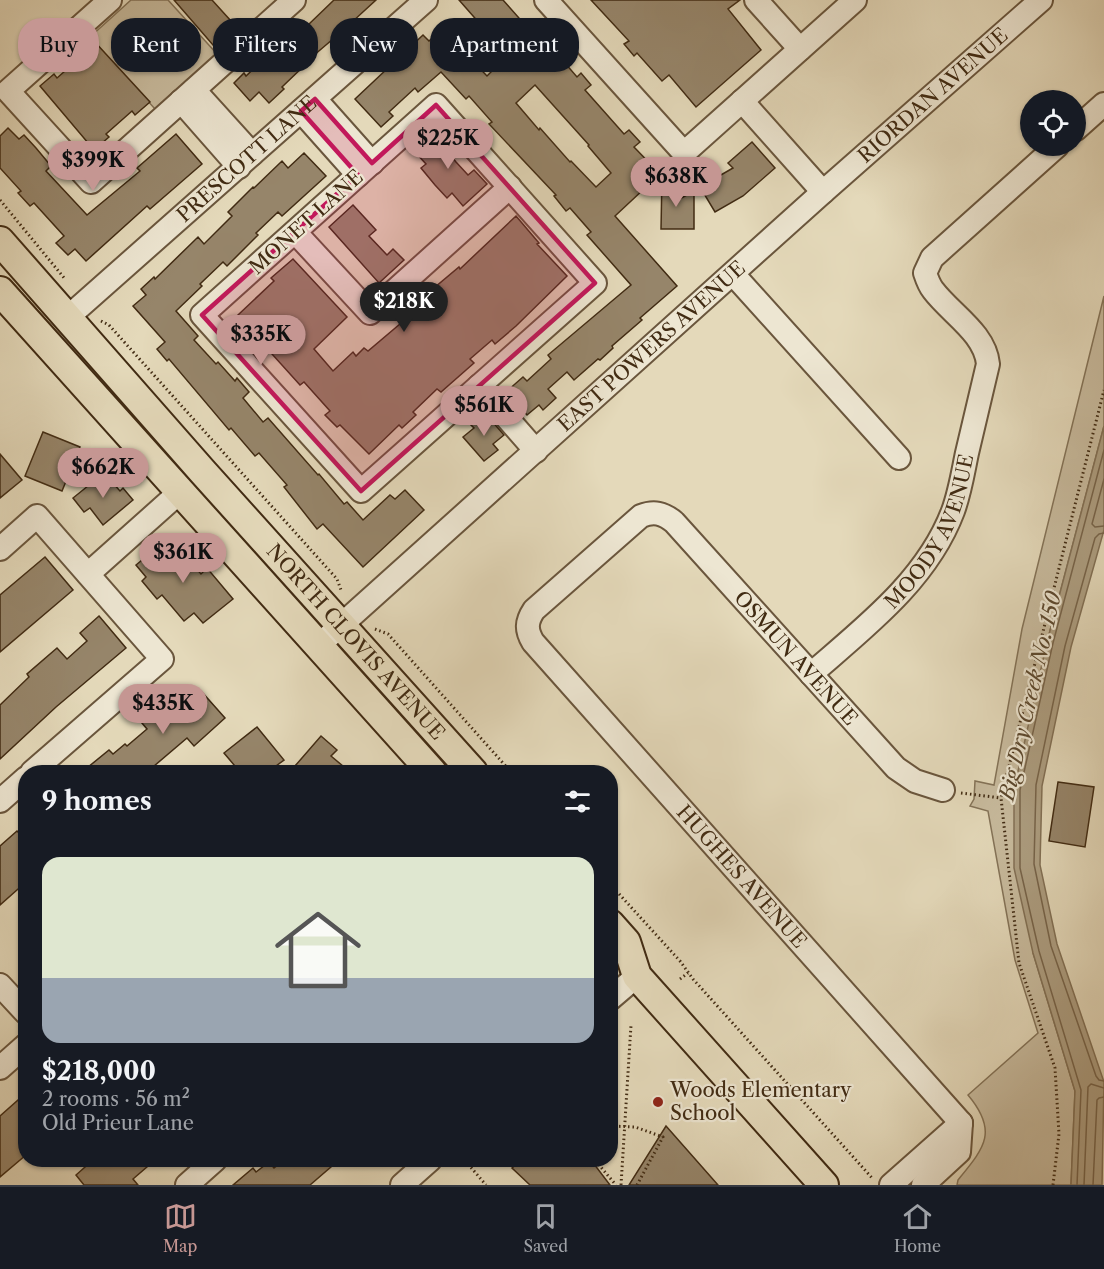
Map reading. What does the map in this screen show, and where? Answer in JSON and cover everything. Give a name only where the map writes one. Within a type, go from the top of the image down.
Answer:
[{"type":"main road","name":"NORTH CLOVIS AVENUE","points":[[0,241],[467,765]]},
{"type":"main road","points":[[0,265],[47,316],[67,318]]},
{"type":"main road","name":"NORTH CLOVIS AVENUE","points":[[0,291],[426,765]]},
{"type":"main road","points":[[618,933],[626,942],[637,976],[824,1185]]},
{"type":"main road","points":[[618,968],[637,976]]},
{"type":"street","points":[[110,0],[8,91],[91,182],[294,0]]},
{"type":"street","name":"PRESCOTT LANE","points":[[67,318],[426,0]]},
{"type":"street","points":[[546,0],[684,153],[855,0]]},
{"type":"street","points":[[756,0],[800,49]]},
{"type":"street","name":"RIORDAN AVENUE","points":[[823,192],[1041,0]]},
{"type":"street","points":[[187,95],[245,160]]},
{"type":"street","points":[[742,101],[823,192]]},
{"type":"street","points":[[1086,120],[1104,104]]},
{"type":"street","points":[[308,105],[365,169]]},
{"type":"street","name":"MONET LANE","points":[[479,386],[361,491],[202,315],[436,105],[510,187]]},
{"type":"street","name":"MOODY AVENUE","points":[[811,674],[891,603],[927,560],[953,511],[988,364],[986,351],[980,340],[932,289],[925,273],[932,258],[1047,156]]},
{"type":"street","points":[[295,232],[370,313],[510,187],[595,283],[479,386],[536,451]]},
{"type":"street","name":"EAST POWERS AVENUE","points":[[319,645],[823,192]]},
{"type":"street","points":[[733,274],[899,458]]},
{"type":"street","points":[[88,574],[181,491]]},
{"type":"street","name":"OSMUN AVENUE","points":[[527,627],[534,610],[641,516],[658,513],[674,522],[896,768],[915,781],[943,790]]},
{"type":"street","points":[[0,549],[37,516],[162,659],[40,765]]},
{"type":"street","name":"HUGHES AVENUE","points":[[527,627],[533,642],[962,1123]]},
{"type":"street","points":[[0,801],[18,785]]},
{"type":"street","points":[[618,992],[637,976]]},
{"type":"street","points":[[0,985],[18,1004]]},
{"type":"street","points":[[0,1068],[18,1052]]},
{"type":"street","points":[[891,1185],[962,1123]]},
{"type":"street","points":[[923,1185],[959,1152],[962,1123]]},
{"type":"street","points":[[187,1185],[207,1167]]},
{"type":"street","points":[[402,1185],[422,1167]]},
{"type":"path","points":[[0,200],[66,280]]},
{"type":"path","points":[[99,320],[109,326],[337,579],[342,593]]},
{"type":"path","points":[[1053,1185],[1059,1134],[1055,1068],[1019,963],[1001,798],[1104,390]]},
{"type":"path","points":[[375,629],[388,634],[505,765]]},
{"type":"path","points":[[943,790],[1001,798]]},
{"type":"path","points":[[618,893],[879,1185]]},
{"type":"path","points":[[680,979],[688,973]]},
{"type":"path","points":[[621,1185],[631,1025]]},
{"type":"path","points":[[618,1126],[646,1130],[663,1137],[638,1185]]},
{"type":"path","points":[[471,1167],[486,1185]]},
{"type":"path","points":[[601,1167],[616,1185]]},
{"type":"highlighted area","points":[[315,99],[372,163],[436,105],[595,283],[361,491],[202,315],[358,175],[301,111]]},
{"type":"shaded area","points":[[131,0],[168,0],[184,18],[111,18]]},
{"type":"shaded area","points":[[111,18],[111,60],[99,47],[99,29]]},
{"type":"shaded area","points":[[201,36],[213,50],[213,58],[201,68]]},
{"type":"shaded area","points":[[122,72],[197,72],[155,109]]},
{"type":"shaded area","points":[[1104,296],[1104,426],[1047,642],[1033,953],[1075,1091],[1071,1185],[957,1185],[958,1180],[981,1149],[984,1139],[983,1119],[968,1095],[1038,1033],[1015,960],[988,811],[970,806],[974,799],[975,781],[994,785],[1022,629]]},
{"type":"water","points":[[1104,426],[1104,530],[1071,647],[1042,786],[1040,865],[1057,944],[1104,1082],[1102,1185],[1071,1185],[1075,1091],[1033,953],[1014,868],[1014,789],[1047,642]]},
{"type":"building","points":[[174,0],[212,0],[228,18],[213,18],[213,45],[201,31],[201,18],[190,18]]},
{"type":"building","points":[[334,0],[376,0],[356,18],[330,18],[330,42],[318,52],[318,18],[315,18]]},
{"type":"building","points":[[459,0],[503,0],[519,18],[475,18]]},
{"type":"building","points":[[591,0],[740,0],[728,9],[761,50],[696,107],[669,75],[662,81],[637,53],[634,56],[624,44],[629,41]]},
{"type":"building","points":[[423,35],[429,41],[430,72],[441,72],[418,92],[415,88],[389,112],[393,116],[381,127],[355,99],[384,72],[418,72],[418,40]]},
{"type":"building","points":[[99,47],[111,60],[111,72],[122,72],[150,102],[135,115],[132,111],[106,134],[109,137],[94,150],[40,86],[54,74],[57,78],[64,72],[99,72]]},
{"type":"building","points":[[250,72],[298,72],[269,103],[259,92],[250,101],[234,83],[244,73],[246,76]]},
{"type":"building","points":[[441,72],[483,72],[487,76],[491,72],[573,72],[577,77],[581,73],[591,85],[585,90],[624,134],[629,130],[640,142],[634,147],[660,174],[615,216],[677,286],[640,318],[642,320],[612,346],[613,348],[600,360],[598,359],[574,380],[567,372],[548,389],[556,398],[543,410],[539,405],[527,415],[507,391],[523,377],[527,381],[551,359],[548,355],[631,285],[587,235],[591,232],[570,208],[566,211],[554,196],[556,195],[489,124],[492,122],[469,96],[466,99]],"holes":[[[535,85],[611,173],[596,187],[540,128],[539,130],[516,103]]]},
{"type":"building","points":[[8,128],[19,139],[24,135],[36,148],[51,166],[46,171],[87,215],[140,171],[137,168],[176,134],[202,164],[150,209],[147,206],[86,261],[75,249],[68,255],[56,243],[64,236],[34,203],[30,206],[18,193],[21,191],[0,168],[0,136]]},
{"type":"building","points":[[440,130],[453,144],[446,150],[456,162],[468,175],[474,170],[487,184],[463,206],[452,193],[447,198],[435,185],[421,168],[426,164],[415,152]]},
{"type":"building","points":[[752,142],[775,168],[743,196],[715,212],[700,187],[733,168],[728,163]]},
{"type":"building","points":[[304,153],[326,176],[282,216],[278,212],[227,266],[223,262],[176,311],[198,336],[194,340],[216,364],[218,362],[235,381],[237,378],[249,392],[243,398],[263,422],[268,418],[344,504],[347,502],[363,520],[390,495],[395,499],[405,490],[424,510],[363,567],[323,524],[317,529],[284,487],[287,485],[259,453],[255,456],[231,428],[229,430],[169,359],[167,361],[157,349],[165,342],[133,306],[146,295],[141,289],[154,277],[155,279],[198,237],[204,244],[232,216],[228,212],[282,161],[288,168]]},
{"type":"building","points":[[662,176],[671,185],[678,185],[678,200],[694,191],[694,229],[661,229]]},
{"type":"building","points":[[353,205],[376,230],[369,236],[387,255],[393,249],[404,260],[379,283],[329,227]]},
{"type":"building","points":[[516,216],[539,243],[537,244],[567,276],[495,344],[492,340],[470,359],[474,363],[441,392],[437,389],[413,412],[416,415],[402,428],[399,425],[369,454],[340,425],[337,427],[325,415],[330,411],[304,382],[300,385],[238,315],[274,281],[271,278],[293,259],[347,317],[314,349],[333,371],[353,352],[356,356],[364,348],[368,351],[407,318],[403,314],[459,267],[460,269]]},
{"type":"building","points":[[484,412],[504,435],[493,444],[498,450],[484,461],[463,437],[474,428],[470,424]]},
{"type":"building","points":[[43,432],[80,447],[62,491],[25,476]]},
{"type":"building","points":[[0,454],[22,480],[0,498]]},
{"type":"building","points":[[104,473],[120,491],[123,488],[133,500],[103,525],[90,508],[84,512],[73,498]]},
{"type":"building","points":[[165,541],[183,563],[188,559],[201,574],[207,568],[233,599],[203,623],[194,613],[184,621],[162,595],[157,599],[142,581],[146,577],[136,565]]},
{"type":"building","points":[[45,557],[73,590],[0,652],[0,595]]},
{"type":"building","points":[[99,616],[126,648],[56,707],[0,759],[0,705],[29,677],[27,674],[57,648],[67,659],[87,641],[80,633]]},
{"type":"building","points":[[201,691],[225,718],[194,746],[187,738],[155,765],[91,765],[109,750],[113,754],[125,744],[127,746],[147,729],[142,723],[179,692],[188,702]]},
{"type":"building","points":[[257,727],[284,760],[277,765],[234,765],[224,753]]},
{"type":"building","points":[[321,736],[337,750],[331,756],[342,765],[296,765]]},
{"type":"building","points":[[1058,782],[1094,787],[1085,847],[1049,841]]},
{"type":"building","points":[[17,831],[18,889],[0,905],[0,846]]},
{"type":"building","points":[[18,1100],[18,1162],[0,1177],[0,1116]]},
{"type":"building","points":[[666,1126],[718,1185],[629,1185]]},
{"type":"building","points":[[85,1167],[147,1167],[133,1179],[138,1185],[84,1185],[76,1175]]},
{"type":"building","points":[[262,1167],[331,1167],[310,1185],[233,1185],[253,1168],[256,1172]]},
{"type":"building","points":[[596,1167],[610,1185],[530,1185],[512,1168]]},
{"type":"place","name":"Woods Elementary School","points":[[658,1102]]},
{"type":"water label","name":"Big Dry Creek No. 150","points":[[1030,696]]}]
